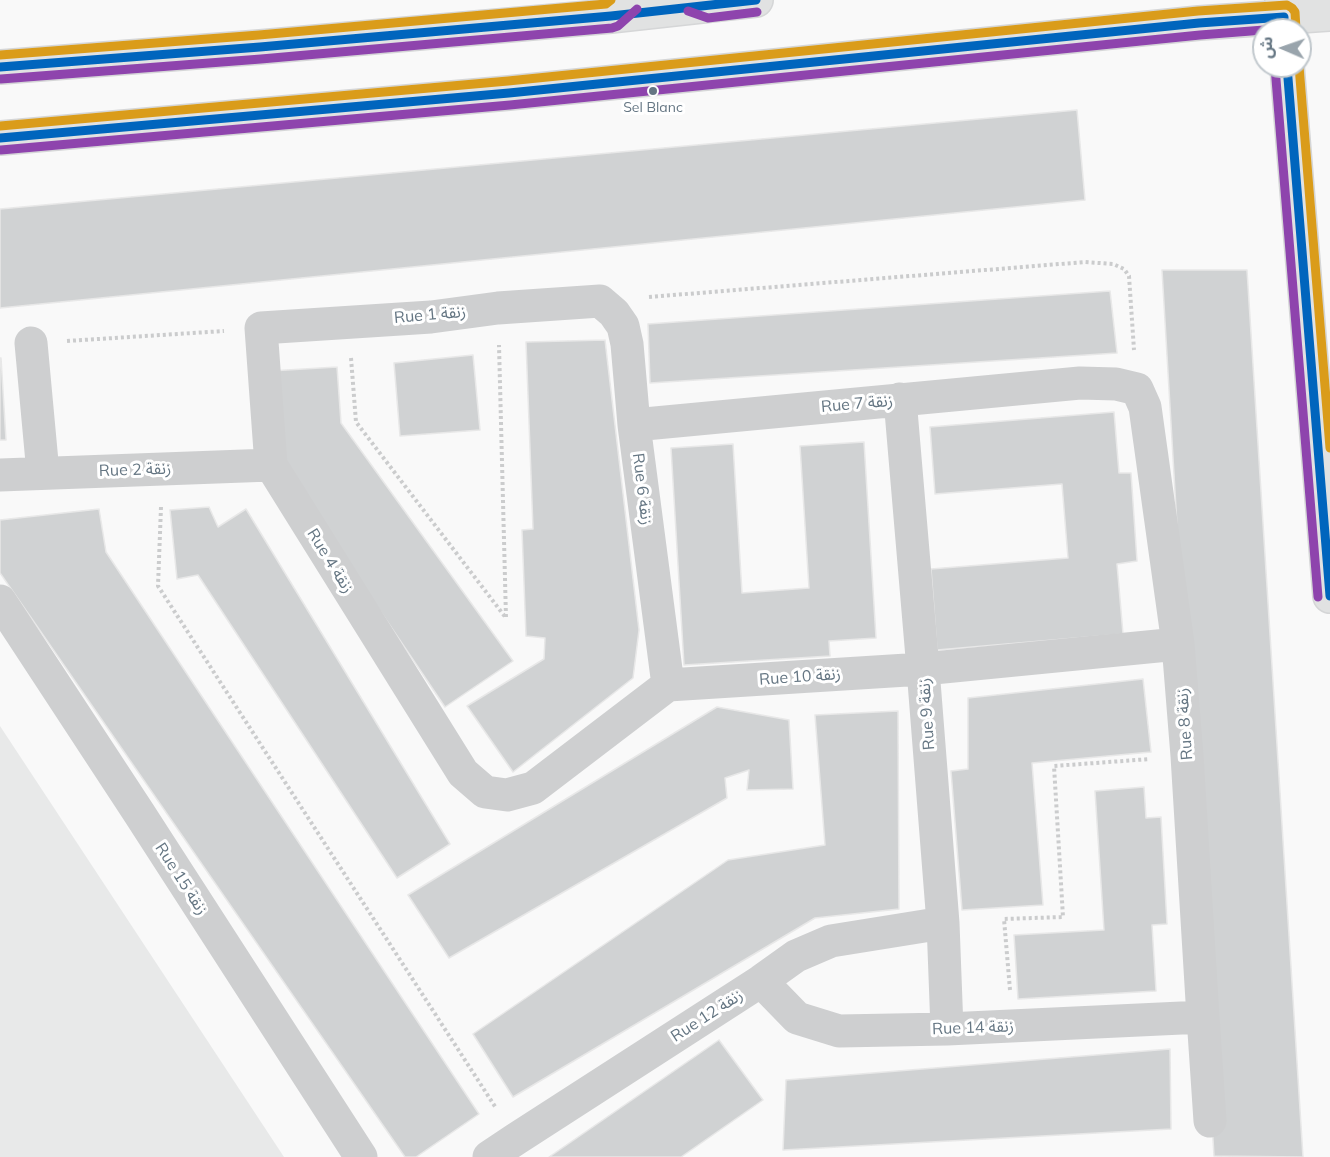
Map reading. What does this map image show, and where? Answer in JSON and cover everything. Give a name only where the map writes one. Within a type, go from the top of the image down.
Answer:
[{"type":"main road","points":[[0,67],[272,46],[583,9],[756,0]]},
{"type":"main road","points":[[0,138],[509,93],[1199,23],[1330,14]]},
{"type":"main road","points":[[1288,78],[1330,596]]},
{"type":"street","name":"Rue 1 زنقة","points":[[261,328],[431,317],[498,308],[600,302]]},
{"type":"street","name":"Rue 6 زنقة","points":[[600,302],[614,313],[623,326],[627,344],[634,425],[668,686]]},
{"type":"street","name":"Rue 4 زنقة","points":[[261,328],[271,465],[463,773],[485,792],[507,795],[533,788],[668,686]]},
{"type":"street","points":[[31,344],[42,472]]},
{"type":"street","name":"Rue 7 زنقة","points":[[634,425],[1080,383],[1116,384],[1137,389]]},
{"type":"street","name":"Rue 8 زنقة","points":[[1137,389],[1145,407],[1178,644],[1210,1120]]},
{"type":"street","name":"Rue 9 زنقة","points":[[900,399],[943,923],[947,1029]]},
{"type":"street","name":"Rue 2 زنقة","points":[[0,475],[271,465]]},
{"type":"street","name":"Rue 15 زنقة","points":[[0,601],[361,1157]]},
{"type":"street","name":"Rue 10 زنقة","points":[[668,686],[923,669],[1178,644]]},
{"type":"street","name":"Rue 12 زنقة","points":[[489,1157],[796,956],[831,941],[943,923]]},
{"type":"street","name":"Rue 14 زنقة","points":[[761,981],[797,1018],[839,1031],[1013,1027],[1203,1017]]},
{"type":"path","points":[[600,302],[1085,262],[1113,264],[1124,269],[1129,276],[1137,389]]},
{"type":"path","points":[[347,322],[356,422],[506,618],[498,308]]},
{"type":"path","points":[[31,344],[261,328]]},
{"type":"path","points":[[162,469],[158,586],[516,1139]]},
{"type":"path","points":[[1013,1027],[1004,920],[1063,916],[1054,766],[1187,756]]},
{"type":"shaded area","points":[[0,726],[284,1157],[0,1157]]},
{"type":"building","points":[[1077,110],[1085,200],[0,308],[0,209]]},
{"type":"building","points":[[1162,270],[1247,270],[1303,1157],[1214,1156]]},
{"type":"building","points":[[1110,291],[1117,353],[650,383],[648,324]]},
{"type":"building","points":[[605,340],[639,630],[633,678],[513,772],[467,706],[544,659],[545,638],[526,636],[522,530],[533,529],[526,342]]},
{"type":"building","points":[[473,355],[480,430],[400,436],[394,363]]},
{"type":"building","points":[[1,358],[6,440],[0,440]]},
{"type":"building","points":[[337,367],[341,423],[513,661],[445,707],[278,460],[270,371]]},
{"type":"building","points":[[1114,412],[1119,473],[1131,473],[1137,561],[1117,564],[1123,634],[937,650],[931,569],[1068,558],[1062,484],[935,494],[930,427]]},
{"type":"building","points":[[864,442],[876,638],[829,641],[830,656],[684,665],[671,448],[733,444],[742,593],[809,588],[800,446]]},
{"type":"building","points":[[209,507],[218,527],[246,509],[450,844],[397,878],[198,575],[177,579],[170,510]]},
{"type":"building","points":[[99,509],[106,552],[479,1114],[416,1157],[405,1157],[0,573],[0,520]]},
{"type":"building","points":[[1143,679],[1151,752],[1032,763],[1043,905],[962,910],[951,771],[968,769],[968,698]]},
{"type":"building","points":[[717,707],[789,720],[793,789],[747,790],[749,770],[725,778],[727,798],[449,958],[408,895]]},
{"type":"building","points":[[898,711],[899,909],[815,918],[513,1097],[473,1034],[728,860],[825,845],[815,715]]},
{"type":"building","points":[[1144,787],[1146,818],[1161,817],[1167,924],[1152,925],[1156,991],[1018,999],[1014,935],[1104,930],[1095,791]]},
{"type":"building","points":[[719,1040],[763,1100],[681,1157],[549,1157]]},
{"type":"building","points":[[1170,1049],[1171,1129],[783,1150],[786,1080]]},
{"type":"transit line","points":[[0,55],[606,4],[611,0]]},
{"type":"transit line","points":[[0,67],[611,16],[756,0]]},
{"type":"transit line","points":[[0,126],[508,81],[1198,11],[1287,5],[1295,12],[1295,18]]},
{"type":"transit line","points":[[1,79],[612,28],[618,26],[637,9]]},
{"type":"transit line","points":[[688,11],[708,18],[757,12]]},
{"type":"transit line","points":[[1270,18],[1284,18]]},
{"type":"transit line","points":[[0,138],[509,93],[1252,19]]},
{"type":"transit line","points":[[1,150],[510,105],[1252,31]]},
{"type":"transit line","points":[[1276,78],[1318,597]]},
{"type":"transit line","points":[[1288,78],[1330,596]]},
{"type":"transit line","points":[[1300,78],[1330,448]]},
{"type":"place","name":"Sel Blanc","points":[[653,91]]}]
